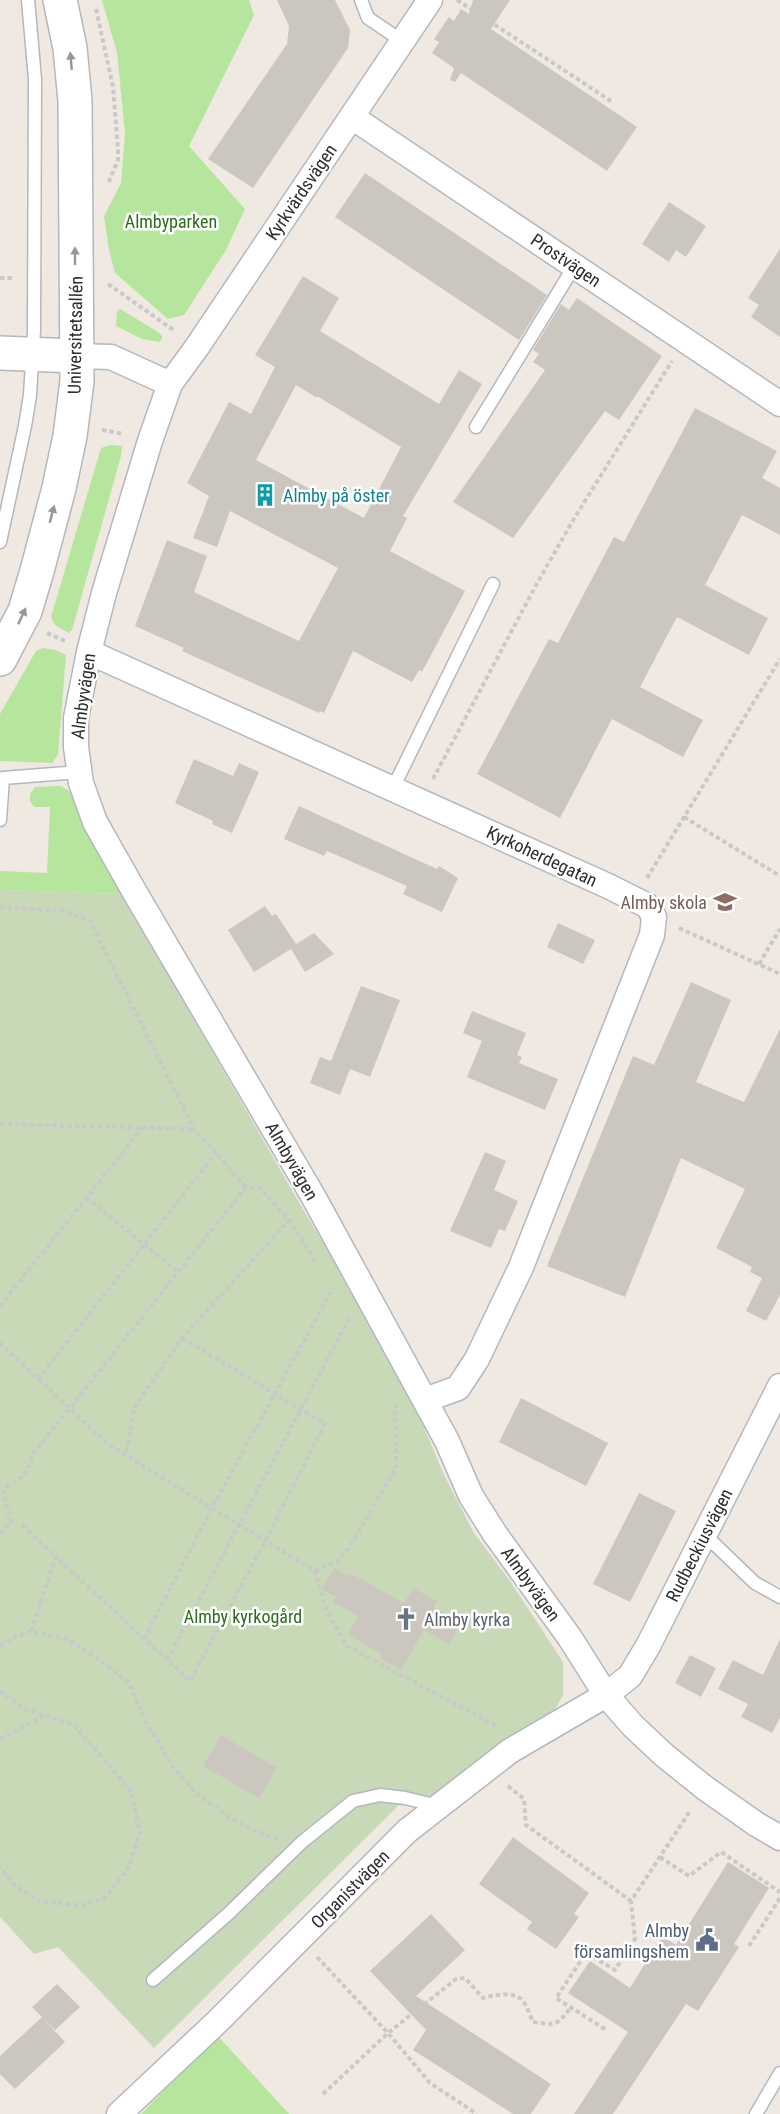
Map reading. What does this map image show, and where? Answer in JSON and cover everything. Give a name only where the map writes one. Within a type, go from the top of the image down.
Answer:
[{"type":"main road","name":"Universitetsallén","points":[[0,659],[25,611],[59,488],[76,392],[75,101],[70,48],[60,0]]},
{"type":"main road","points":[[0,353],[76,356]]},
{"type":"street","name":"Kyrkvärdsvägen","points":[[170,384],[430,0]]},
{"type":"street","name":"Prostvägen","points":[[352,117],[780,404]]},
{"type":"street","points":[[76,356],[111,357],[170,384]]},
{"type":"street","name":"Almbyvägen","points":[[170,384],[150,441],[104,593],[76,718],[76,747],[81,783],[95,822],[313,1196],[447,1441],[471,1496],[495,1534],[570,1638],[606,1695],[633,1726],[705,1788],[780,1838]]},
{"type":"street","name":"Kyrkoherdegatan","points":[[89,652],[634,899],[648,906],[654,917]]},
{"type":"street","points":[[425,1400],[458,1388],[477,1359],[502,1308],[521,1267],[613,1038],[652,935],[654,917]]},
{"type":"street","name":"Rudbeckiusvägen","points":[[606,1695],[630,1676],[648,1646],[780,1386]]},
{"type":"street","name":"Organistvägen","points":[[119,2114],[217,2022],[407,1831],[525,1742],[606,1695]]},
{"type":"lane","points":[[0,542],[30,395],[34,330],[35,80],[28,0]]},
{"type":"lane","points":[[361,0],[368,18],[402,41]]},
{"type":"lane","points":[[476,427],[575,266]]},
{"type":"lane","points":[[393,788],[493,584]]},
{"type":"lane","points":[[0,820],[3,778],[79,772]]},
{"type":"lane","points":[[704,1534],[755,1584],[780,1597]]},
{"type":"lane","points":[[153,1980],[228,1914],[302,1842],[353,1801],[380,1795],[439,1806]]},
{"type":"lane","points":[[756,2114],[780,2073]]},
{"type":"path","points":[[456,0],[611,101]]},
{"type":"path","points":[[104,281],[197,347]]},
{"type":"path","points":[[422,801],[540,578],[685,340]]},
{"type":"path","points":[[98,430],[105,429],[150,441]]},
{"type":"path","points":[[634,899],[780,659]]},
{"type":"path","points":[[684,817],[780,876]]},
{"type":"path","points":[[0,907],[65,911],[90,921],[194,1130],[246,1187],[260,1188],[289,1220],[320,1269]]},
{"type":"path","points":[[654,917],[780,974]]},
{"type":"path","points":[[759,964],[780,928]]},
{"type":"path","points":[[0,1124],[194,1130]]},
{"type":"path","points":[[0,1306],[142,1128]]},
{"type":"path","points":[[38,1379],[216,1153]]},
{"type":"path","points":[[0,1533],[10,1522],[3,1492],[7,1486],[17,1483],[30,1466],[33,1454],[246,1187]]},
{"type":"path","points":[[126,1455],[134,1408],[182,1338],[301,1206],[313,1196]]},
{"type":"path","points":[[87,1197],[178,1272]]},
{"type":"path","points":[[326,1279],[339,1298]]},
{"type":"path","points":[[144,1639],[212,1508],[333,1288]]},
{"type":"path","points":[[345,1307],[357,1326]]},
{"type":"path","points":[[167,1660],[351,1317]]},
{"type":"path","points":[[22,1525],[190,1681],[326,1424],[182,1338]]},
{"type":"path","points":[[0,1343],[109,1445],[315,1571],[327,1612],[347,1646],[525,1742]]},
{"type":"path","points":[[315,1571],[338,1561],[350,1547],[396,1468],[395,1398]]},
{"type":"path","points":[[32,1631],[56,1557]]},
{"type":"path","points":[[0,1646],[32,1631],[69,1640],[128,1682],[145,1720],[174,1769],[199,1796],[239,1823],[270,1837],[302,1842]]},
{"type":"path","points":[[0,1691],[25,1709],[72,1724],[131,1791],[140,1833],[127,1871],[104,1899],[81,1905],[41,1902],[13,1884],[0,1867]]},
{"type":"path","points":[[0,1739],[45,1716]]},
{"type":"path","points":[[488,1768],[524,1799],[526,1825],[631,1901]]},
{"type":"path","points":[[604,2029],[556,1998],[586,1953],[615,1970],[635,1939],[631,1901],[705,1788]]},
{"type":"path","points":[[660,1857],[689,1876],[721,1852],[780,1892]]},
{"type":"path","points":[[749,1946],[780,1898]]},
{"type":"path","points":[[300,1939],[388,2033],[430,2084],[477,2114]]},
{"type":"path","points":[[323,2094],[388,2033],[456,1979],[465,1978],[483,1998],[495,1995],[516,1996],[522,1999],[533,2022],[555,2025],[561,2022],[571,2007]]},
{"type":"green space","name":"Almbyparken","points":[[102,0],[249,0],[254,15],[189,146],[245,209],[226,250],[184,315],[168,319],[115,273],[109,250],[104,216],[121,183],[125,133],[117,53]]},
{"type":"green space","points":[[120,309],[158,332],[162,339],[159,342],[142,339],[116,326],[117,311]]},
{"type":"green space","points":[[111,445],[122,446],[121,456],[72,630],[69,633],[55,625],[51,617],[101,448]]},
{"type":"green space","points":[[43,648],[66,655],[58,755],[52,763],[0,761],[0,714],[36,651]]},
{"type":"green space","points":[[61,786],[75,795],[102,860],[122,894],[0,890],[0,871],[47,873],[50,807],[35,807],[30,802],[30,794],[35,787]]},
{"type":"green space","name":"Almby kyrkogård","points":[[0,890],[122,894],[301,1206],[388,1348],[445,1477],[474,1533],[510,1581],[563,1662],[563,1695],[554,1711],[437,1799],[406,1796],[154,2048],[58,1947],[34,1954],[0,1917]]},
{"type":"green space","points":[[218,2036],[289,2114],[141,2114]]},
{"type":"building","points":[[277,0],[335,0],[350,30],[348,48],[253,188],[208,159],[287,44],[289,26]]},
{"type":"building","points":[[473,0],[510,0],[491,29],[637,127],[607,171],[461,73],[455,82],[450,80],[454,68],[432,53],[439,42],[434,39],[449,17],[454,21],[461,9],[469,14]]},
{"type":"building","points":[[365,173],[547,295],[519,340],[335,217]]},
{"type":"building","points":[[669,202],[706,226],[686,257],[676,250],[669,262],[642,244]]},
{"type":"building","points":[[780,249],[780,337],[751,317],[759,305],[748,298]]},
{"type":"building","name":"Almby på öster","points":[[303,276],[339,298],[320,331],[439,404],[459,370],[482,384],[403,516],[407,518],[390,551],[465,591],[422,672],[419,670],[412,682],[353,651],[324,713],[320,711],[319,713],[182,651],[184,648],[135,626],[167,540],[207,556],[194,592],[299,641],[338,568],[230,511],[217,547],[193,538],[209,496],[187,483],[229,402],[251,414],[275,367],[255,355]],"holes":[[[296,385],[317,398],[317,396],[401,447],[364,518],[256,460]]]},
{"type":"building","points":[[577,298],[662,356],[619,420],[605,411],[513,538],[453,502],[545,370],[533,362],[539,354],[533,350],[561,304],[569,310]]},
{"type":"building","points":[[695,408],[777,451],[762,478],[780,488],[780,535],[742,515],[705,585],[768,618],[749,655],[677,617],[640,687],[703,720],[683,757],[612,719],[560,818],[477,774],[549,639],[558,643],[614,537],[624,542]]},
{"type":"building","points":[[194,759],[233,776],[239,763],[259,772],[232,833],[175,803]]},
{"type":"building","points":[[299,806],[437,869],[439,866],[458,878],[442,912],[403,894],[407,886],[327,851],[324,856],[284,839]]},
{"type":"building","points":[[265,906],[272,916],[276,914],[296,944],[314,933],[334,954],[305,972],[291,949],[254,972],[228,930]]},
{"type":"building","points":[[558,923],[595,940],[583,964],[547,947]]},
{"type":"building","points":[[691,982],[731,1000],[696,1082],[744,1102],[780,1029],[780,1295],[766,1321],[746,1311],[762,1278],[750,1272],[752,1267],[716,1248],[745,1189],[681,1158],[625,1297],[547,1266],[633,1056],[654,1065]]},
{"type":"building","points":[[361,986],[400,1000],[370,1077],[350,1069],[340,1095],[310,1083],[320,1057],[331,1061]]},
{"type":"building","points":[[472,1011],[526,1033],[517,1055],[522,1057],[519,1063],[558,1079],[545,1110],[467,1077],[482,1041],[463,1033]]},
{"type":"building","points":[[485,1152],[506,1161],[494,1190],[518,1201],[505,1231],[499,1229],[491,1248],[450,1231]]},
{"type":"building","points":[[521,1398],[608,1443],[586,1486],[499,1442]]},
{"type":"building","points":[[639,1493],[676,1511],[630,1602],[593,1584]]},
{"type":"building","name":"Almby kyrka","points":[[334,1568],[348,1576],[350,1573],[404,1603],[413,1588],[437,1601],[434,1607],[461,1622],[449,1644],[424,1630],[401,1670],[380,1658],[382,1654],[348,1635],[358,1616],[333,1602],[336,1597],[322,1589]]},
{"type":"building","points":[[780,1639],[780,1718],[772,1733],[741,1717],[748,1704],[718,1689],[733,1660],[763,1675]]},
{"type":"building","points":[[690,1655],[716,1668],[701,1697],[675,1683]]},
{"type":"building","points":[[221,1735],[277,1768],[259,1798],[203,1766]]},
{"type":"building","points":[[513,1837],[589,1893],[574,1914],[579,1917],[556,1949],[527,1929],[532,1922],[479,1884]]},
{"type":"building","points":[[728,1862],[769,1888],[734,1944],[739,1947],[698,2011],[686,2004],[613,2114],[574,2114],[628,2032],[568,1993],[590,1961],[630,1988],[662,1936],[676,1945]]},
{"type":"building","points":[[431,1914],[465,1950],[416,1996],[551,2084],[531,2114],[513,2114],[413,2050],[426,2030],[370,1971]]},
{"type":"building","points":[[57,1984],[80,2007],[55,2030],[32,2007]]},
{"type":"building","points":[[42,2017],[65,2042],[15,2089],[0,2074],[0,2056]]},
{"type":"place","name":"Almby på öster","points":[[265,495]]},
{"type":"place","name":"Almby skola","points":[[725,902]]},
{"type":"place","name":"Almby kyrka","points":[[406,1619]]},
{"type":"place","name":"Almby församlingshem","points":[[707,1940]]}]
